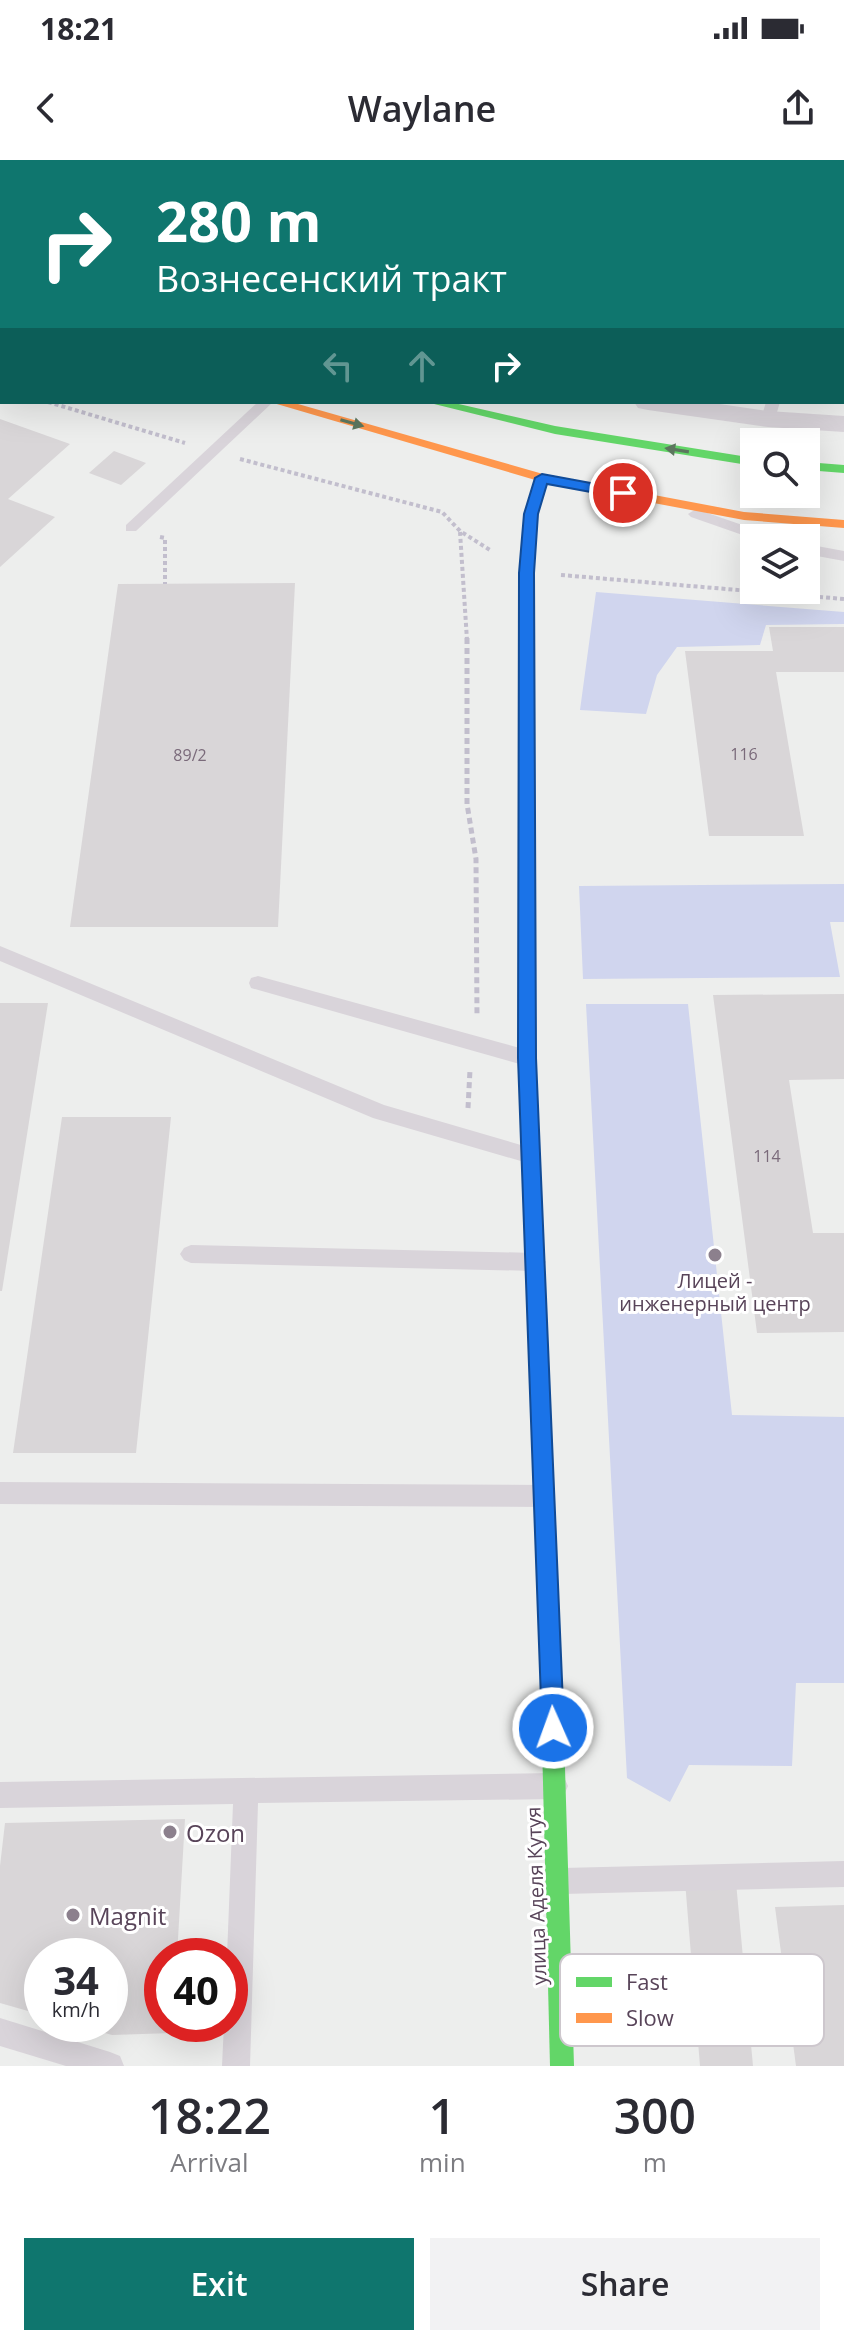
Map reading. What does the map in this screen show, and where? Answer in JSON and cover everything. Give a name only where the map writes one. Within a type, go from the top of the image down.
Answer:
[{"type":"street","points":[[284,404],[542,478],[744,516],[844,524]]},
{"type":"street","points":[[442,404],[555,430],[740,460]]},
{"type":"street","points":[[675,404],[770,411],[844,424]]},
{"type":"street","points":[[820,467],[844,469]]},
{"type":"street","name":"улица Аделя Кутуя","points":[[542,478],[531,514],[526,573],[527,1058],[560,1954]]},
{"type":"street","name":"улица Аделя Кутуя","points":[[562,2046],[562,2066]]},
{"type":"lane","points":[[131,528],[264,404]]},
{"type":"lane","points":[[650,499],[740,529]]},
{"type":"lane","points":[[820,552],[844,556]]},
{"type":"lane","points":[[0,953],[352,1101],[465,1139],[531,1156]]},
{"type":"lane","points":[[258,983],[527,1058]]},
{"type":"lane","points":[[191,1254],[535,1262]]},
{"type":"lane","points":[[0,1493],[544,1496]]},
{"type":"lane","points":[[0,1795],[555,1786]]},
{"type":"lane","points":[[236,2066],[246,1791]]},
{"type":"lane","points":[[559,1881],[844,1874]]},
{"type":"lane","points":[[0,2032],[110,2066]]},
{"type":"path","points":[[55,404],[214,452],[442,512],[460,531],[467,610],[467,804],[476,859],[477,1018],[465,1139]]},
{"type":"path","points":[[131,528],[165,538],[165,584]]},
{"type":"path","points":[[601,577],[844,599]]},
{"type":"shaded area","points":[[596,592],[844,612],[844,624],[766,625],[760,645],[677,647],[657,675],[646,714],[580,710]]},
{"type":"shaded area","points":[[844,884],[844,922],[830,922],[840,977],[583,979],[579,886]]},
{"type":"shaded area","points":[[586,1004],[688,1004],[732,1415],[844,1417],[844,1683],[796,1683],[792,1766],[689,1765],[670,1802],[627,1778]]},
{"type":"building","points":[[0,419],[70,444],[8,499],[55,517],[0,567]]},
{"type":"building","points":[[114,451],[146,463],[121,485],[89,473]]},
{"type":"building","points":[[295,583],[278,927],[70,927],[118,584]]},
{"type":"building","points":[[769,627],[844,627],[844,672],[776,672],[804,836],[709,836],[685,651],[773,651]]},
{"type":"building","points":[[844,994],[844,1079],[789,1080],[813,1233],[844,1233],[844,1332],[757,1333],[713,995]]},
{"type":"building","points":[[0,1003],[48,1003],[2,1291],[0,1291]]},
{"type":"building","points":[[62,1117],[171,1117],[136,1453],[13,1453]]},
{"type":"building","points":[[185,1819],[178,1938],[144,1938],[144,2034],[128,2034],[128,1938],[24,1938],[24,2010],[0,2003],[0,1866],[5,1823]]},
{"type":"building","points":[[685,1881],[736,1882],[743,1954],[691,1954]]},
{"type":"building","points":[[844,1905],[844,2066],[796,2066],[793,2046],[824,2046],[824,1954],[781,1954],[775,1907]]},
{"type":"building","points":[[698,2046],[751,2046],[753,2066],[700,2066]]},
{"type":"traffic: fast","points":[[442,404],[555,430],[740,460]]},
{"type":"traffic: fast","points":[[820,467],[844,469]]},
{"type":"traffic: fast","points":[[534,1236],[527,1058],[526,573],[531,514],[542,478]]},
{"type":"traffic: fast","points":[[552,1702],[560,1993]]},
{"type":"traffic: fast","points":[[561,2046],[562,2066]]},
{"type":"traffic: slow","points":[[284,404],[542,478],[744,516],[844,524]]},
{"type":"traffic: slow","points":[[534,1236],[552,1702]]},
{"type":"place","name":"Лицей - инженерный центр","points":[[715,1255]]},
{"type":"place","name":"Ozon","points":[[170,1832]]},
{"type":"place","name":"Magnit","points":[[73,1915]]},
{"type":"route","points":[[553,1728],[527,1058],[526,573],[531,514],[542,478],[623,493]]}]
